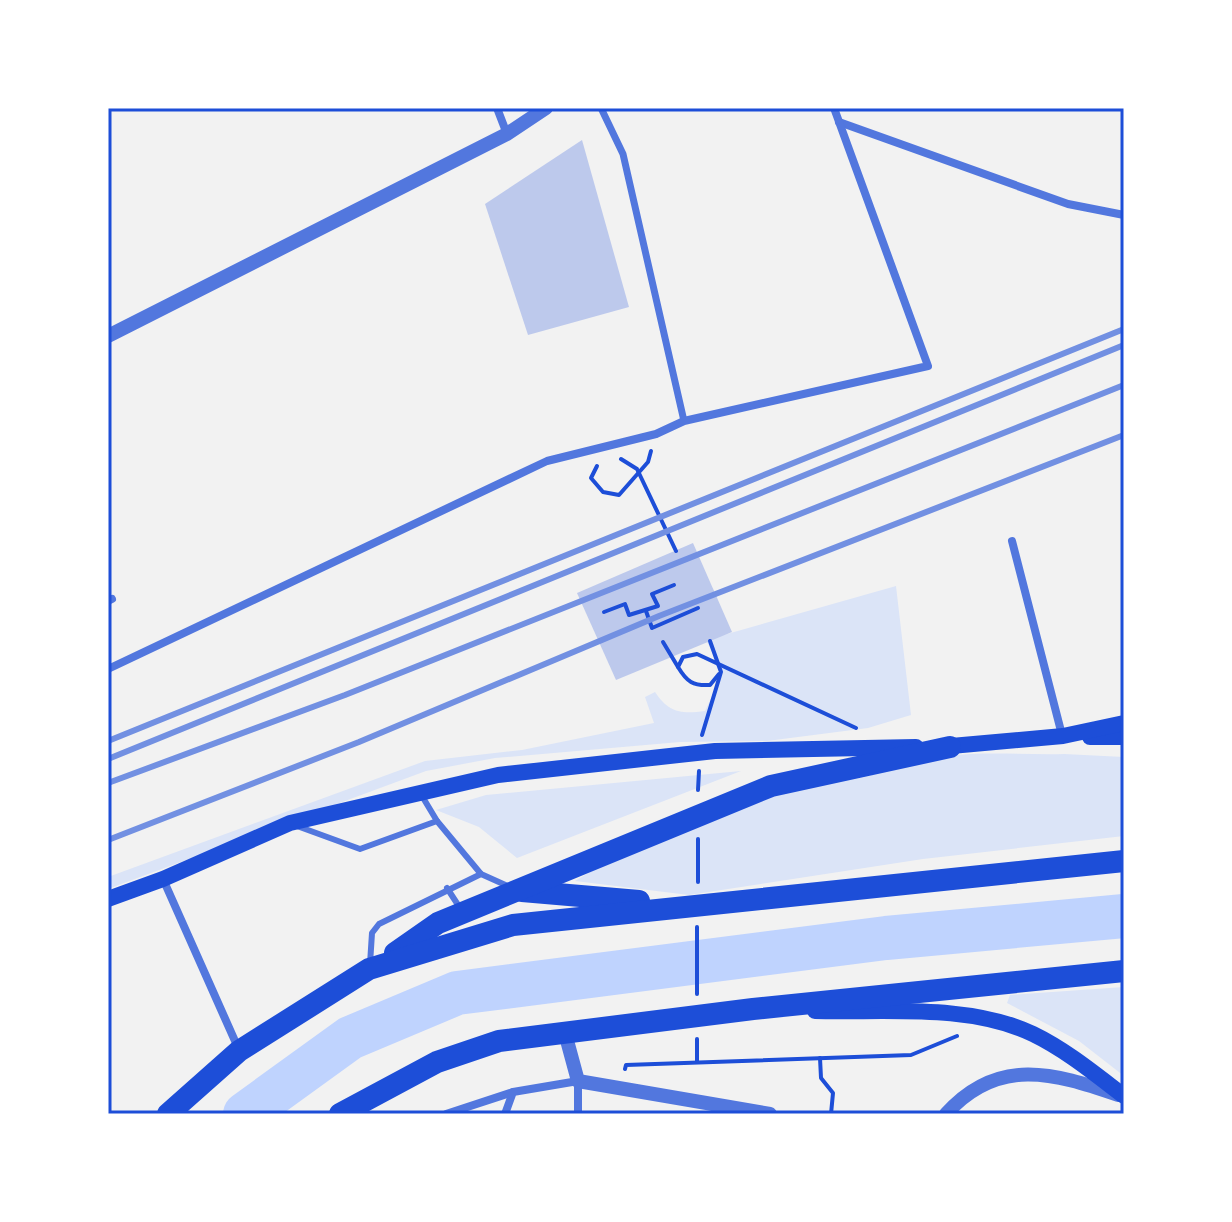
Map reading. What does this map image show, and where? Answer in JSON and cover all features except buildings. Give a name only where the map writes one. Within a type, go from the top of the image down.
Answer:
[{"type":"highway","points":[[168,1114],[239,1051],[438,923],[771,786],[950,747]]},
{"type":"highway","points":[[373,967],[513,925],[693,910],[1124,861]]},
{"type":"highway","points":[[516,890],[693,910]]},
{"type":"highway","points":[[340,1114],[437,1062],[499,1041],[753,1009],[1124,971]]},
{"type":"main road","points":[[108,899],[163,879],[290,823],[498,775],[715,751],[950,747],[1063,736],[1124,723]]},
{"type":"main road","points":[[1063,736],[1124,737]]},
{"type":"main road","points":[[753,1009],[942,1014],[992,1020],[1032,1034],[1082,1064],[1124,1096]]},
{"type":"street","points":[[497,108],[507,134]]},
{"type":"street","points":[[108,336],[507,134],[546,108]]},
{"type":"street","points":[[601,108],[623,154],[684,421]]},
{"type":"street","points":[[108,669],[547,461],[656,434],[684,421],[928,366],[834,108]]},
{"type":"street","points":[[839,122],[1068,204],[1124,215]]},
{"type":"street","points":[[1012,541],[1063,736]]},
{"type":"street","points":[[163,879],[239,1051]]},
{"type":"street","points":[[565,1033],[578,1081],[578,1114]]},
{"type":"street","points":[[946,1114],[997,1078],[1031,1072],[1068,1078],[1124,1096]]},
{"type":"street","points":[[446,1114],[513,1092],[578,1081],[770,1114]]},
{"type":"street","points":[[505,1114],[513,1092]]},
{"type":"lane","points":[[420,792],[437,821],[481,874],[516,890]]},
{"type":"lane","points":[[290,823],[360,849],[437,821]]},
{"type":"lane","points":[[373,967],[372,933],[379,924],[481,874]]},
{"type":"lane","points":[[447,888],[463,913]]},
{"type":"path","points":[[599,461],[591,478],[603,492],[619,495],[648,462],[656,434]]},
{"type":"path","points":[[617,457],[637,469],[676,551]]},
{"type":"path","points":[[604,612],[625,604],[629,615],[646,611],[658,606],[652,594],[674,585]]},
{"type":"path","points":[[646,611],[652,628],[698,608]]},
{"type":"path","points":[[701,749],[721,672],[710,641]]},
{"type":"path","points":[[663,642],[680,670],[696,686],[710,685],[721,672]]},
{"type":"path","points":[[680,670],[683,657],[697,654],[855,727],[866,748]]},
{"type":"path","points":[[698,805],[700,762]]},
{"type":"path","points":[[698,837],[698,883]]},
{"type":"path","points":[[693,910],[697,1008]]},
{"type":"path","points":[[626,1065],[911,1055],[992,1020]]},
{"type":"path","points":[[697,1039],[697,1061]]},
{"type":"path","points":[[820,1058],[821,1078],[833,1093],[831,1114]]},
{"type":"shaded area","points":[[896,586],[911,715],[868,728],[767,741],[680,742],[495,758],[426,771],[108,889],[108,877],[425,761],[522,750],[654,723],[645,697],[655,692],[665,704],[676,710],[705,711],[723,673],[706,640]]},
{"type":"shaded area","points":[[1064,754],[1124,757],[1124,836],[923,859],[689,895],[575,881],[616,858],[707,818],[804,787],[948,756]]},
{"type":"shaded area","points":[[741,771],[517,858],[479,827],[436,810],[486,795]]},
{"type":"shaded area","points":[[1124,987],[1124,1076],[1079,1041],[1007,1003],[1010,995]]},
{"type":"waterway","points":[[245,1114],[350,1038],[457,993],[886,938],[1124,916]]},
{"type":"railway","points":[[108,741],[1124,329]]},
{"type":"railway","points":[[108,759],[1124,345]]},
{"type":"railway","points":[[108,783],[345,695],[1124,385]]},
{"type":"railway","points":[[108,840],[359,742],[659,616],[1124,435]]}]
